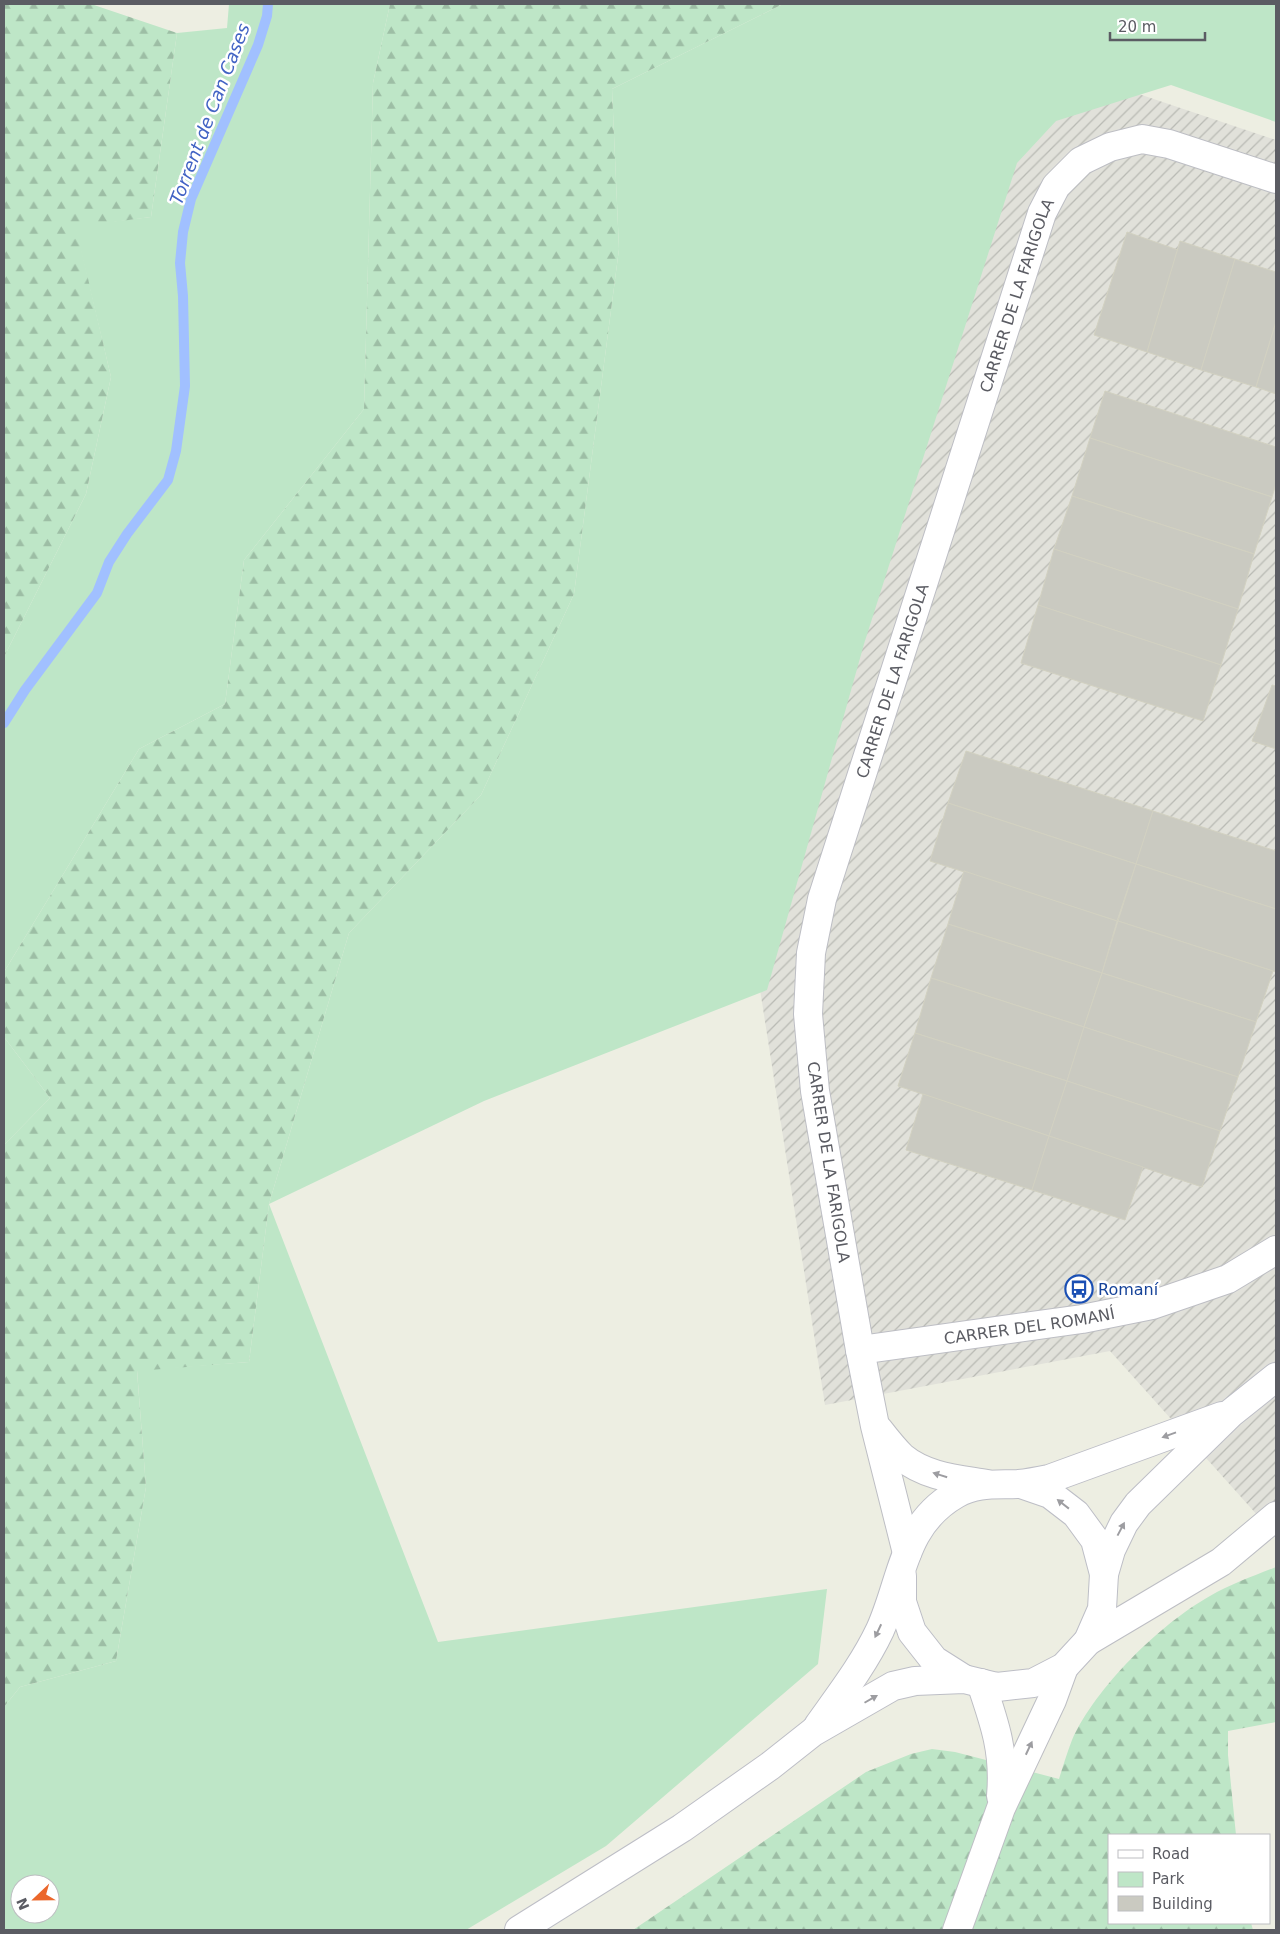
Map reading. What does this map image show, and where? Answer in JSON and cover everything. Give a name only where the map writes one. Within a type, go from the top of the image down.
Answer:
[{"type":"street","name":"CARRER DE LA FARIGOLA","points":[[904,1561],[860,1350],[814,1091],[808,1014],[811,953],[822,899],[1042,213],[1056,186],[1081,161],[1110,147],[1142,139],[1169,144],[1276,179]]},
{"type":"street","name":"CARRER DEL ROMANÍ","points":[[860,1350],[1082,1319],[1152,1305],[1228,1279],[1276,1250]]},
{"type":"street","points":[[1088,1641],[1102,1609],[1104,1574],[1111,1550],[1124,1523],[1138,1504],[1231,1413],[1276,1377]]},
{"type":"street","points":[[814,1732],[871,1647],[880,1629],[912,1538],[930,1512],[957,1493],[987,1484],[1020,1484],[1049,1479],[1231,1413]]},
{"type":"street","name":"CARRER DE LA FARIGOLA","points":[[876,1426],[902,1456],[922,1470],[948,1478],[987,1484]]},
{"type":"street","points":[[1020,1484],[1050,1494],[1076,1514],[1095,1540],[1104,1574]]},
{"type":"street","points":[[519,1930],[682,1828],[770,1766],[814,1732],[893,1686],[915,1680],[972,1681],[997,1687],[1033,1683],[1064,1667],[1088,1641],[1221,1562],[1276,1516]]},
{"type":"street","points":[[904,1561],[902,1602],[912,1632],[934,1660],[972,1681],[1001,1747],[1003,1772],[1001,1808]]},
{"type":"street","points":[[957,1930],[1001,1808],[1052,1700],[1064,1667]]},
{"type":"shaded area","points":[[1103,82],[1276,140],[1276,1536],[1110,1351],[825,1405],[759,983],[1020,136]]},
{"type":"green space","points":[[4,4],[91,4],[177,33],[151,217],[76,227],[111,377],[86,494],[4,657]]},
{"type":"green space","points":[[229,4],[390,4],[373,83],[364,409],[244,560],[225,704],[139,749],[4,972],[4,657],[86,494],[111,377],[75,226],[151,217],[177,33],[227,28]]},
{"type":"green space","points":[[390,4],[783,4],[612,89],[619,249],[574,594],[481,795],[349,933],[269,1204],[249,1362],[137,1371],[146,1487],[116,1661],[20,1687],[4,1707],[4,1145],[50,1098],[4,1037],[4,972],[139,749],[225,704],[244,560],[364,409],[373,83]]},
{"type":"green space","points":[[783,4],[1276,4],[1276,122],[1171,85],[1056,121],[1017,163],[864,644],[767,990],[484,1101],[269,1204],[349,933],[481,795],[574,594],[619,249],[612,89]]},
{"type":"green space","points":[[4,1037],[50,1098],[4,1145]]},
{"type":"green space","points":[[269,1204],[438,1642],[827,1589],[818,1664],[606,1846],[466,1930],[4,1930],[4,1707],[20,1687],[116,1661],[146,1487],[137,1370],[249,1362]]},
{"type":"green space","points":[[1276,1567],[1276,1722],[1228,1731],[1228,1755],[1236,1834],[1108,1834],[1108,1924],[1251,1924],[1253,1930],[633,1930],[866,1772],[911,1754],[932,1749],[955,1752],[1059,1779],[1072,1740],[1083,1720],[1097,1699],[1131,1659],[1171,1623],[1191,1608],[1210,1596]]},
{"type":"building","points":[[1127,232],[1178,250],[1147,352],[1094,335]]},
{"type":"building","points":[[1180,241],[1235,259],[1201,370],[1147,352]]},
{"type":"building","points":[[1235,259],[1276,272],[1276,322],[1256,387],[1201,370]]},
{"type":"building","points":[[1276,322],[1276,394],[1256,387]]},
{"type":"building","points":[[1105,391],[1276,447],[1276,484],[1272,497],[1090,438]]},
{"type":"building","points":[[1090,438],[1272,497],[1254,554],[1072,496]]},
{"type":"building","points":[[1072,496],[1254,554],[1238,609],[1054,549]]},
{"type":"building","points":[[1054,549],[1238,609],[1221,665],[1038,605]]},
{"type":"building","points":[[1038,605],[1221,665],[1203,721],[1021,663]]},
{"type":"building","points":[[1272,685],[1276,686],[1276,749],[1252,741]]},
{"type":"building","points":[[966,751],[1153,811],[1136,864],[948,803]]},
{"type":"building","points":[[948,803],[1136,864],[1117,921],[930,861]]},
{"type":"building","points":[[1153,811],[1276,851],[1276,909],[1136,864]]},
{"type":"building","points":[[1136,864],[1276,909],[1276,972],[1118,921]]},
{"type":"building","points":[[964,871],[1117,921],[1102,973],[948,924]]},
{"type":"building","points":[[1118,921],[1273,971],[1256,1022],[1102,973]]},
{"type":"building","points":[[948,924],[1102,973],[1084,1027],[931,978]]},
{"type":"building","points":[[1102,973],[1256,1022],[1238,1077],[1084,1027]]},
{"type":"building","points":[[931,978],[1084,1027],[1067,1081],[915,1033]]},
{"type":"building","points":[[1084,1027],[1238,1077],[1220,1131],[1067,1081]]},
{"type":"building","points":[[915,1033],[1067,1081],[1049,1136],[898,1086]]},
{"type":"building","points":[[1067,1081],[1220,1131],[1202,1187],[1049,1136]]},
{"type":"building","points":[[923,1094],[1049,1136],[1032,1190],[906,1150]]},
{"type":"building","points":[[1049,1136],[1143,1167],[1125,1220],[1032,1190]]},
{"type":"waterway","name":"Torrent de Can Cases","points":[[4,723],[25,690],[97,593],[109,562],[127,534],[168,480],[176,451],[185,386],[183,296],[180,263],[183,232],[191,199],[258,45],[267,16],[268,4]]},
{"type":"place","name":"Romaní","points":[[1079,1289]]}]
